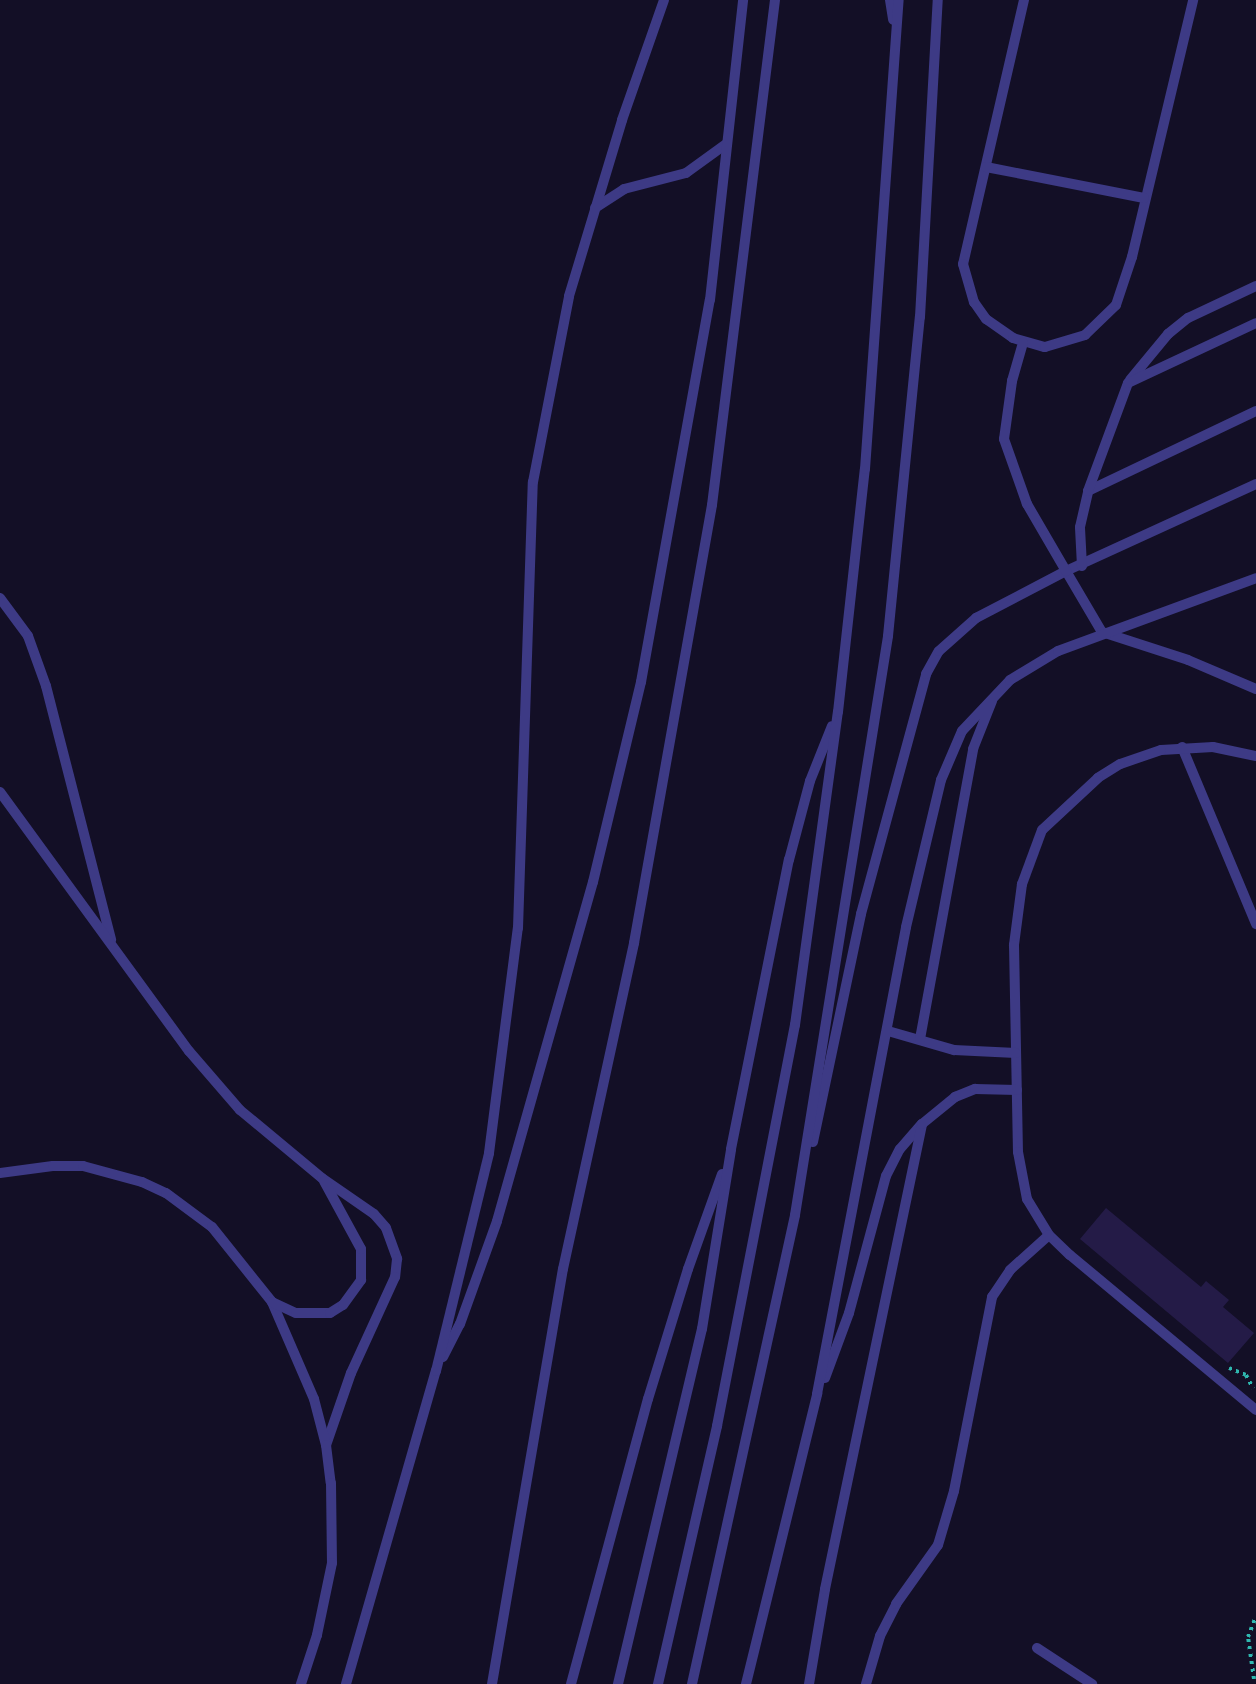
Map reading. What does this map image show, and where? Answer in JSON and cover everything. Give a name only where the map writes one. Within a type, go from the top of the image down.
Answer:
[{"type":"lane","points":[[346,1684],[436,1371],[489,1153],[518,928],[533,482],[569,296],[593,209],[664,0]]},
{"type":"lane","points":[[436,1371],[460,1324],[497,1221],[578,939],[622,766],[665,560],[711,300],[743,0]]},
{"type":"lane","points":[[492,1684],[563,1269],[634,943],[712,505],[775,0]]},
{"type":"lane","points":[[890,0],[897,45]]},
{"type":"lane","points":[[658,1684],[717,1426],[759,1222],[795,1025],[838,712],[866,457],[899,0]]},
{"type":"lane","points":[[795,1215],[888,636],[920,317],[938,0]]},
{"type":"lane","points":[[1024,0],[986,167],[966,243],[963,264],[968,285],[986,319],[1023,343],[1045,347],[1066,343],[1103,322],[1124,286],[1193,0]]},
{"type":"lane","points":[[593,209],[624,189],[686,173],[717,154],[726,144]]},
{"type":"lane","points":[[986,167],[1144,198]]},
{"type":"lane","points":[[1082,566],[1080,527],[1088,491],[1128,383],[1167,334],[1188,318],[1256,286]]},
{"type":"lane","points":[[1128,383],[1256,323]]},
{"type":"lane","points":[[1023,343],[1012,381],[1004,439],[1027,504],[1102,632],[1188,660],[1256,689]]},
{"type":"lane","points":[[1088,491],[1256,411]]},
{"type":"lane","points":[[692,1684],[795,1215],[823,1102],[861,914],[926,674],[939,651],[976,618],[1066,571],[1082,566],[1256,484]]},
{"type":"lane","points":[[746,1684],[818,1394],[906,927],[941,780],[962,731],[996,692],[1058,651],[1102,632],[1256,578]]},
{"type":"lane","points":[[0,598],[28,636],[43,677],[112,943]]},
{"type":"lane","points":[[920,1039],[973,749],[996,692]]},
{"type":"lane","points":[[618,1684],[702,1329],[732,1149],[789,860],[810,781],[838,712]]},
{"type":"lane","points":[[1182,747],[1256,924]]},
{"type":"lane","points":[[1256,756],[1213,747],[1182,747],[1161,750],[1120,764],[1098,778],[1042,830],[1030,857],[1017,907],[1016,1053],[1021,1181],[1027,1199],[1049,1235],[1256,1410]]},
{"type":"lane","points":[[0,792],[189,1051],[240,1110],[322,1178],[374,1214],[386,1228],[397,1259],[389,1293],[358,1356],[326,1444]]},
{"type":"lane","points":[[888,1030],[954,1050],[1016,1053]]},
{"type":"lane","points":[[818,1394],[836,1354],[885,1176],[900,1149],[922,1124],[956,1097],[975,1089],[1017,1090]]},
{"type":"lane","points":[[809,1684],[825,1589],[922,1124]]},
{"type":"lane","points":[[571,1684],[648,1399],[687,1269],[732,1149]]},
{"type":"lane","points":[[0,1173],[53,1166],[83,1166],[142,1182],[173,1198],[212,1227],[272,1302],[307,1378],[326,1444],[333,1515],[332,1563],[317,1635],[301,1684]]},
{"type":"lane","points":[[272,1302],[296,1314],[330,1313],[343,1305],[361,1280],[361,1249],[322,1178]]},
{"type":"lane","points":[[866,1684],[874,1652],[896,1604],[938,1545],[954,1491],[992,1297],[1010,1270],[1049,1235]]},
{"type":"lane","points":[[1037,1648],[1092,1684]]},
{"type":"path","points":[[1225,1367],[1239,1369],[1256,1391]]},
{"type":"path","points":[[1254,1679],[1248,1637],[1256,1616]]},
{"type":"building","points":[[1106,1208],[1201,1287],[1206,1281],[1229,1300],[1223,1307],[1254,1333],[1228,1363],[1080,1239]]}]
